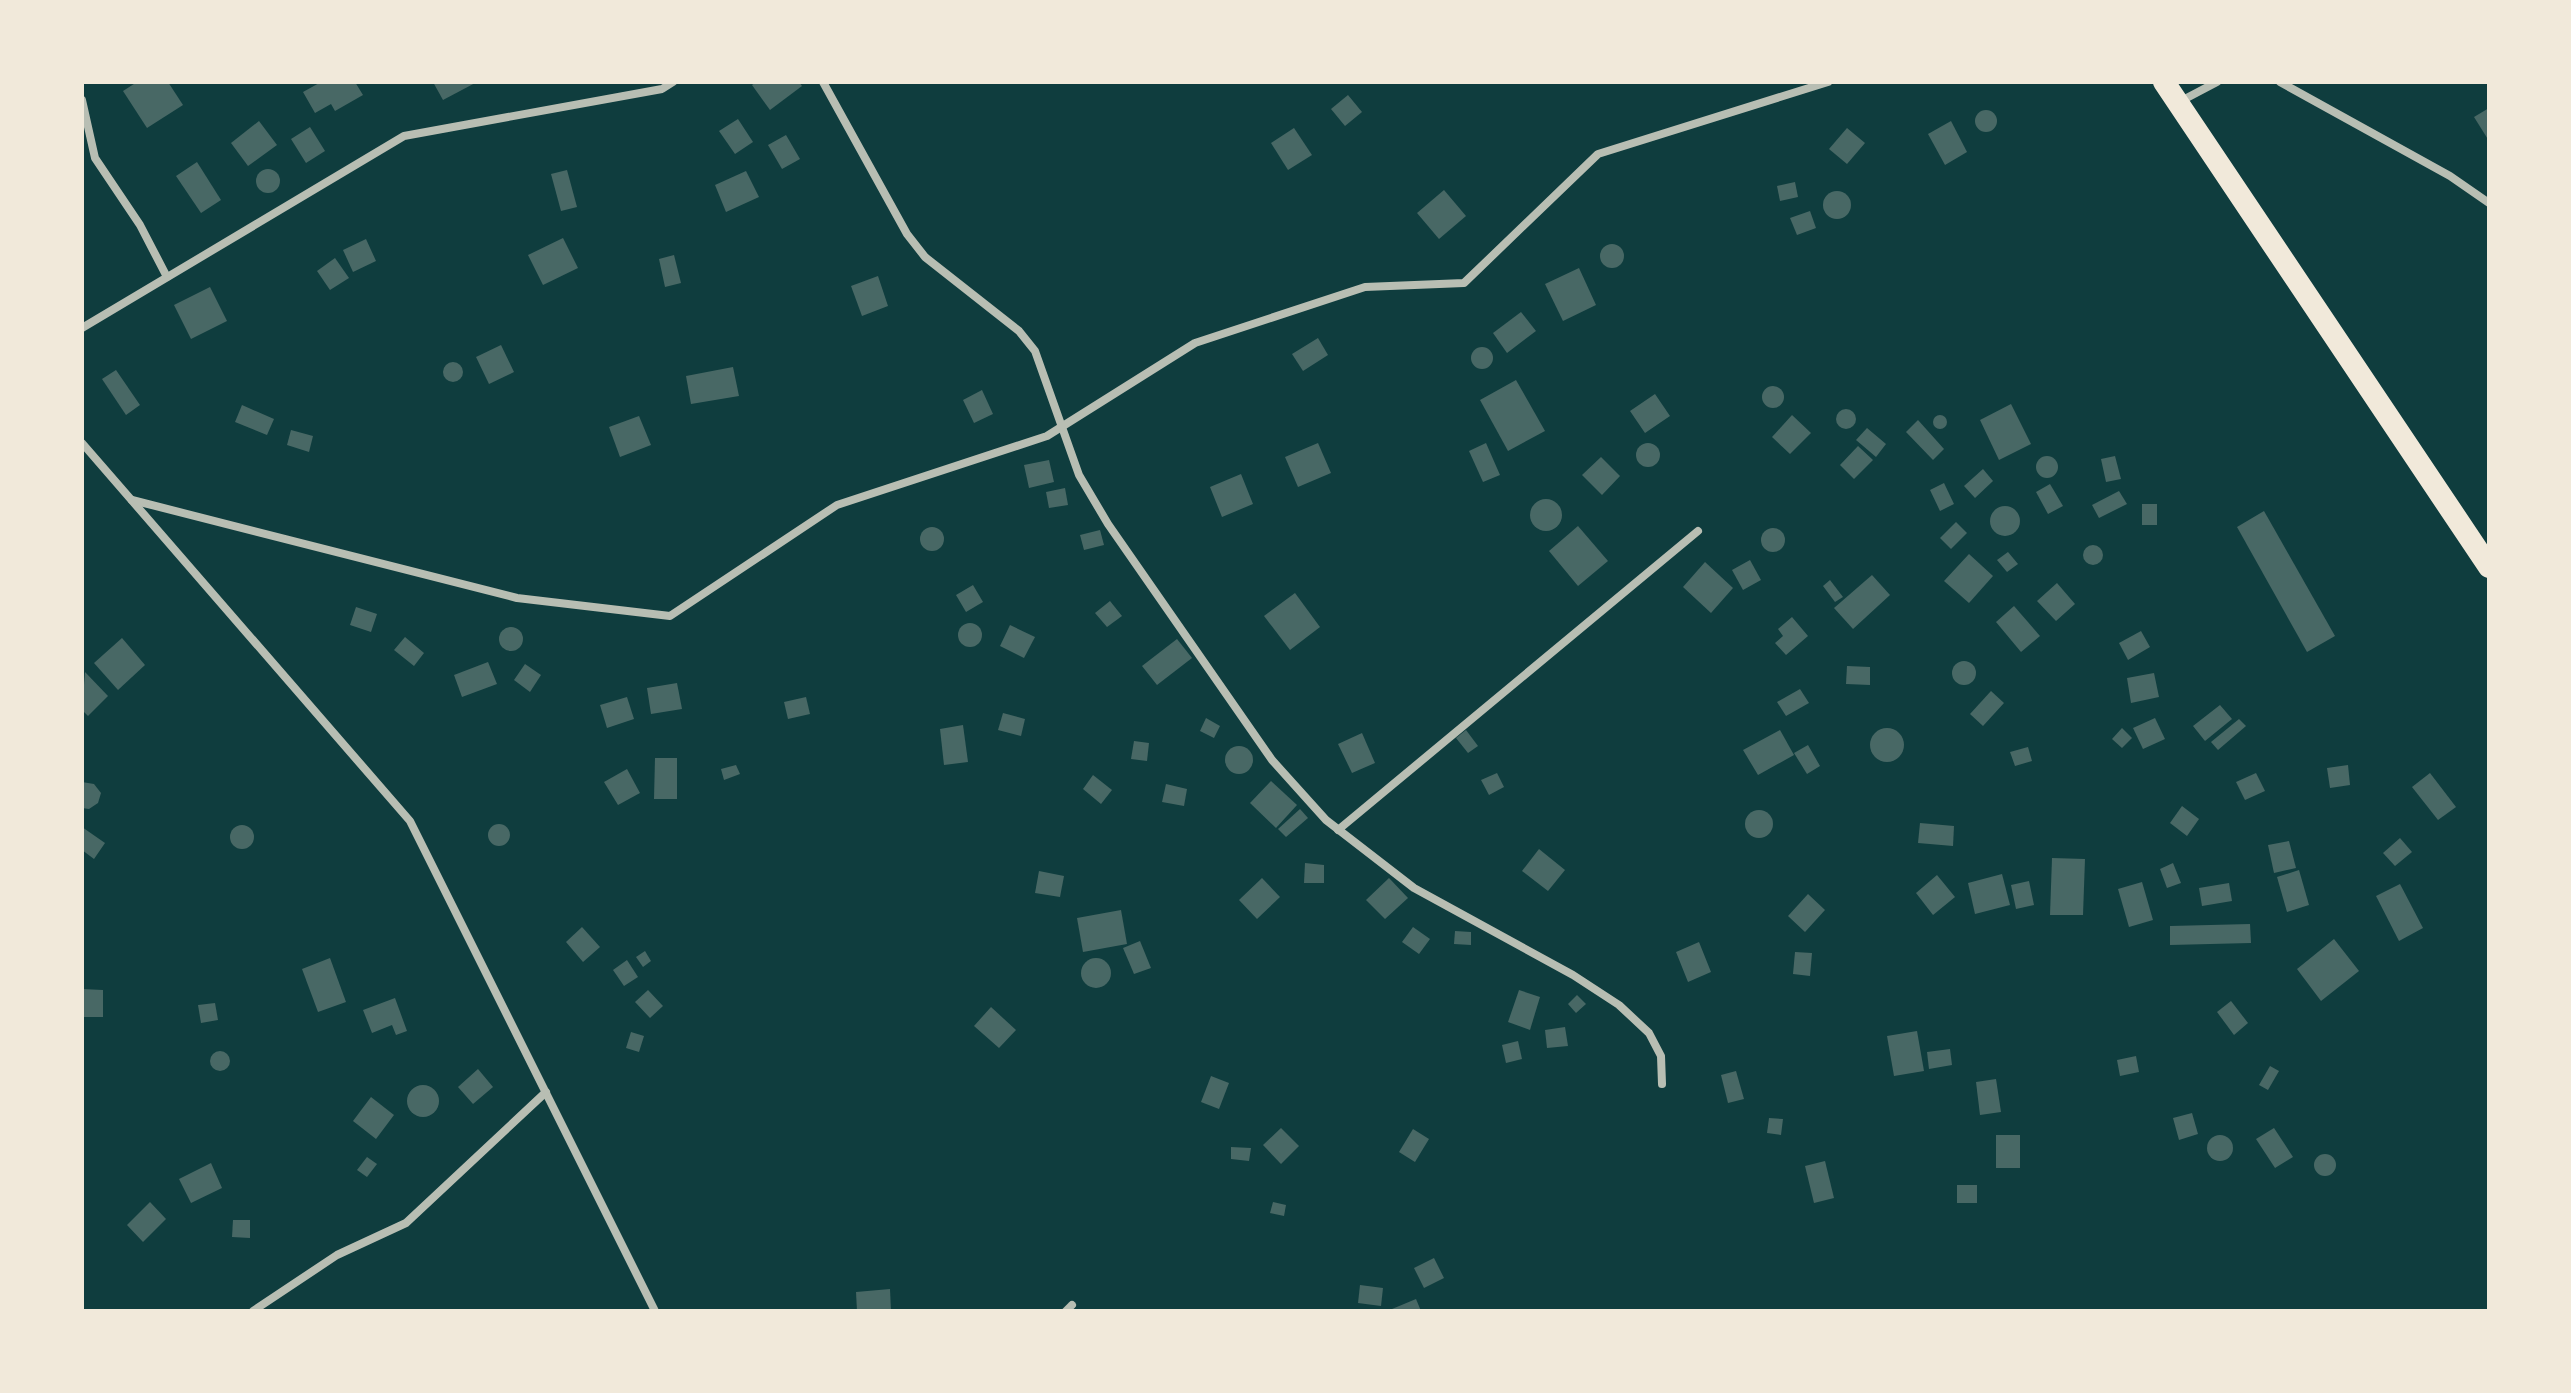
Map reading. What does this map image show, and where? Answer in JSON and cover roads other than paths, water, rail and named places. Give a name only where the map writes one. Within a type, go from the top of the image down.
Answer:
[{"type":"highway","points":[[2164,82],[2489,567]]},
{"type":"street","points":[[82,328],[404,136],[662,89],[673,82]]},
{"type":"street","points":[[823,82],[907,234],[925,257],[1019,331],[1035,351],[1079,475],[1108,524],[1272,760],[1338,830],[1414,888],[1573,975],[1619,1005],[1649,1033],[1661,1056],[1662,1084]]},
{"type":"street","points":[[132,500],[517,598],[670,616],[837,505],[1047,436],[1195,343],[1365,287],[1464,283],[1598,154],[1828,82]]},
{"type":"street","points":[[2178,103],[2217,82]]},
{"type":"street","points":[[2280,82],[2450,176],[2489,203]]},
{"type":"street","points":[[82,100],[95,158],[140,225],[167,277]]},
{"type":"street","points":[[82,443],[410,821],[655,1311]]},
{"type":"street","points":[[1338,830],[1698,531]]},
{"type":"street","points":[[253,1311],[337,1255],[406,1223],[546,1092]]}]
